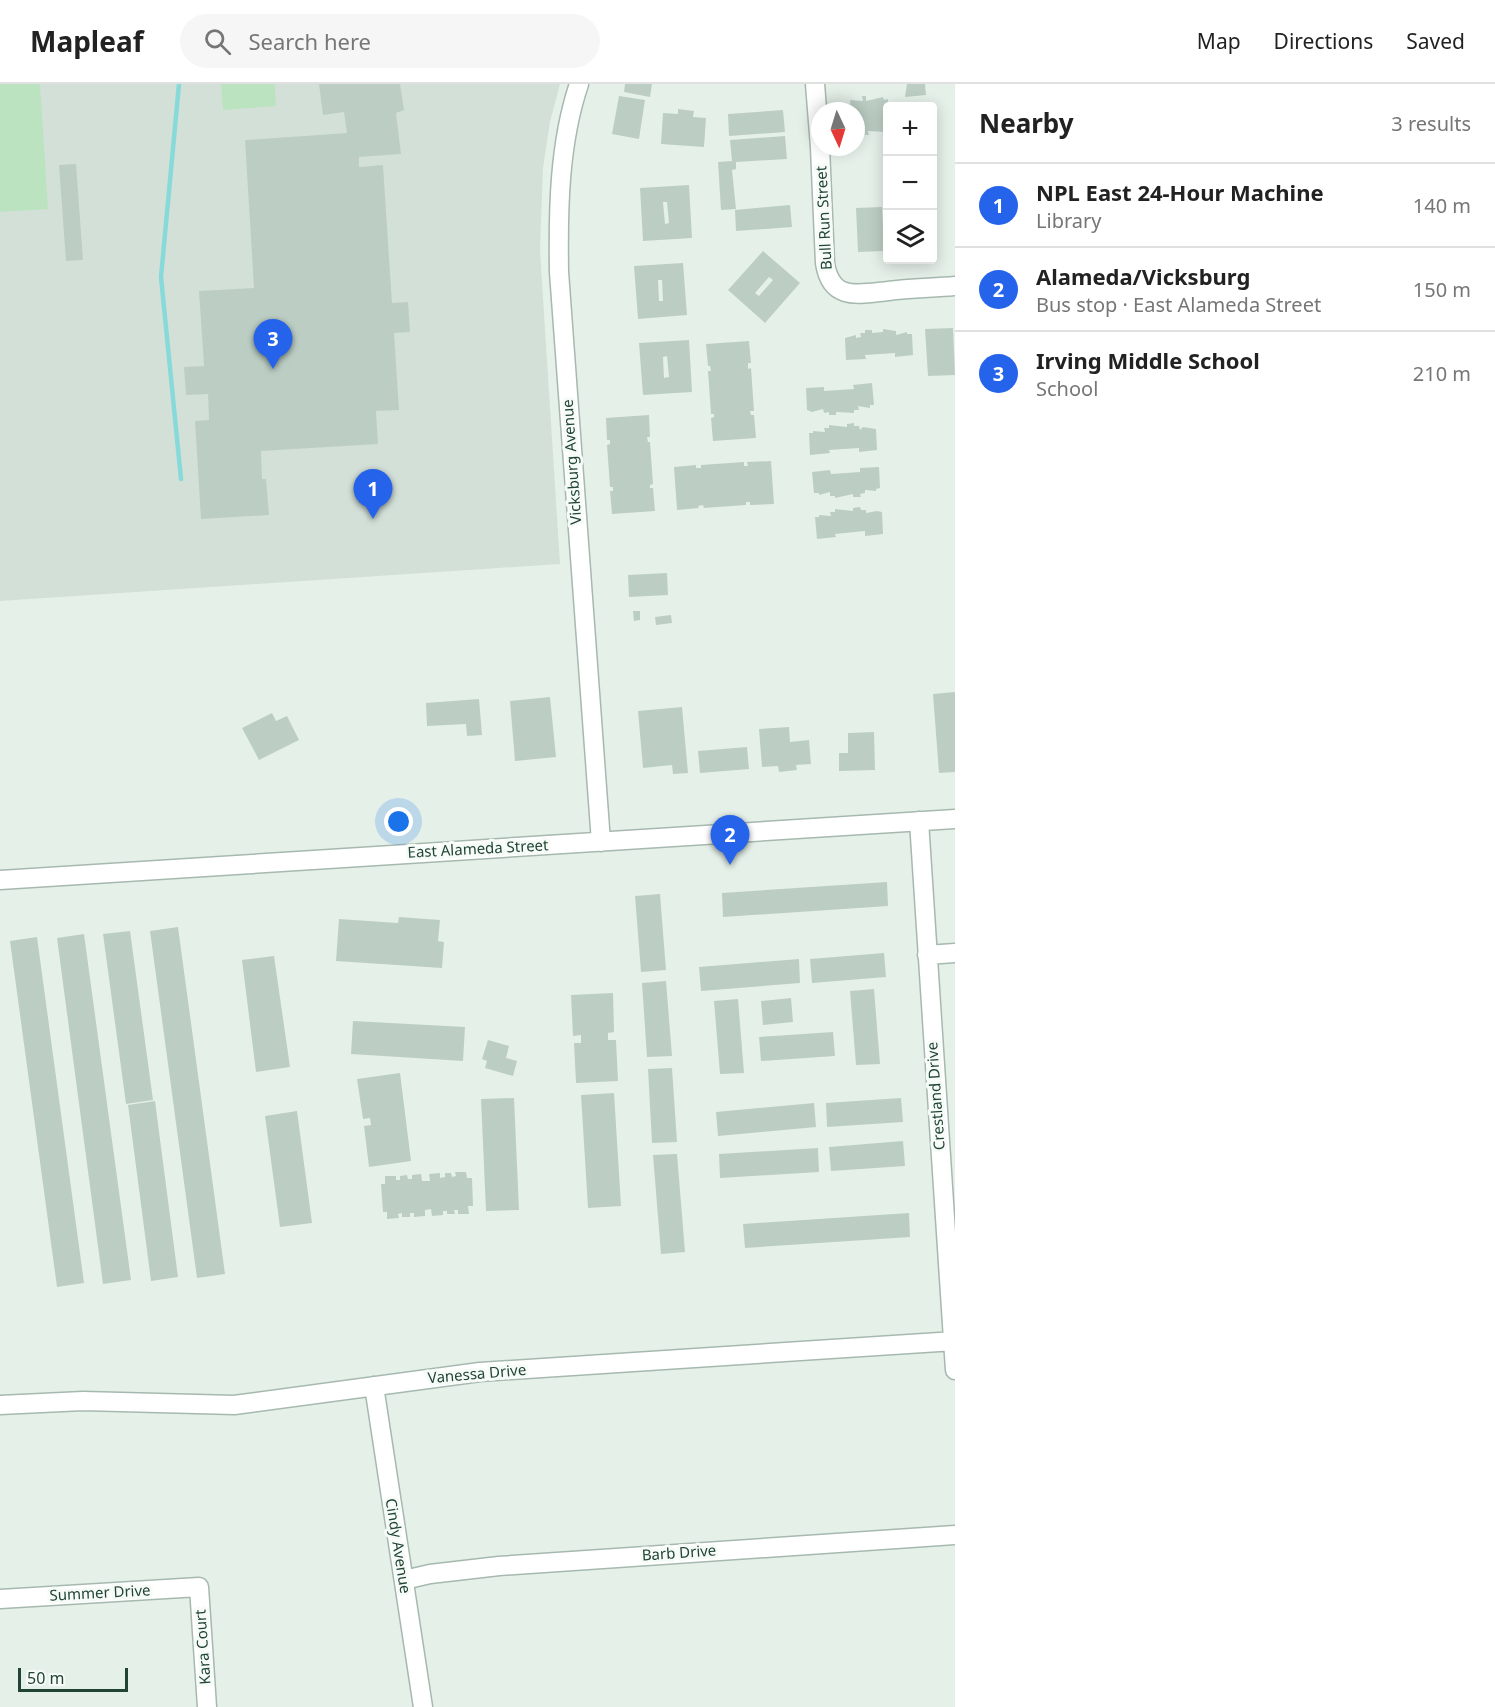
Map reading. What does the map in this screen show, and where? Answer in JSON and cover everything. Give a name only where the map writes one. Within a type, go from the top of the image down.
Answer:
[{"type":"street","name":"Vicksburg Avenue","points":[[579,84],[569,122],[565,151],[558,223],[559,272],[601,842]]},
{"type":"street","name":"Bull Run Street","points":[[815,84],[816,102]]},
{"type":"street","name":"Bull Run Street","points":[[820,156],[825,263],[827,275],[835,287],[860,294],[955,286]]},
{"type":"street","name":"East Alameda Street","points":[[0,880],[955,819]]},
{"type":"street","name":"Crestland Drive","points":[[919,821],[927,955],[947,1147],[955,1370]]},
{"type":"street","points":[[927,955],[955,953]]},
{"type":"street","name":"Vanessa Drive","points":[[0,1405],[83,1401],[234,1405],[480,1372],[954,1342]]},
{"type":"street","name":"Cindy Avenue","points":[[374,1386],[423,1707]]},
{"type":"street","name":"Barb Drive","points":[[404,1580],[438,1573],[499,1566],[955,1535]]},
{"type":"street","name":"Summer Drive","points":[[0,1599],[199,1587]]},
{"type":"street","name":"Kara Court","points":[[199,1587],[207,1707]]},
{"type":"shaded area","points":[[0,84],[560,84],[550,122],[543,168],[540,250],[560,564],[0,601]]},
{"type":"green space","points":[[0,84],[40,84],[48,209],[0,212]]},
{"type":"green space","points":[[221,84],[275,84],[276,106],[223,110]]},
{"type":"building","points":[[319,84],[400,84],[404,110],[396,113],[401,154],[359,157],[359,167],[383,165],[392,303],[408,302],[410,332],[394,333],[399,410],[376,411],[378,444],[261,451],[262,479],[266,479],[269,515],[201,519],[195,421],[209,420],[208,394],[186,395],[184,367],[204,366],[199,291],[254,288],[245,140],[347,133],[344,112],[323,115]]},
{"type":"building","points":[[625,84],[652,84],[650,97],[624,92]]},
{"type":"building","points":[[907,84],[925,84],[926,95],[905,97]]},
{"type":"building","points":[[619,96],[645,100],[639,139],[612,134]]},
{"type":"building","points":[[862,96],[866,96],[866,101],[883,97],[884,100],[888,99],[888,102],[883,102],[883,132],[868,131],[869,135],[865,135],[865,102],[850,102],[850,100],[863,101]]},
{"type":"building","points":[[678,109],[694,111],[693,117],[706,118],[704,147],[661,144],[663,113],[678,114]]},
{"type":"building","points":[[783,110],[785,132],[729,136],[728,114]]},
{"type":"building","points":[[785,136],[787,159],[736,162],[736,169],[732,170],[736,209],[721,210],[718,162],[732,161],[730,140]]},
{"type":"building","points":[[76,164],[83,260],[66,261],[59,165]]},
{"type":"building","points":[[689,185],[692,238],[643,241],[640,188]],"holes":[[[663,202],[667,202],[669,223],[665,224]]]},
{"type":"building","points":[[790,205],[792,227],[736,231],[735,210]]},
{"type":"building","points":[[882,207],[883,251],[858,252],[856,208]]},
{"type":"building","points":[[763,251],[800,283],[765,323],[728,290]],"holes":[[[769,277],[773,280],[759,296],[755,293]]]},
{"type":"building","points":[[683,263],[687,315],[638,319],[634,266]],"holes":[[[658,280],[662,280],[663,301],[659,301]]]},
{"type":"building","points":[[953,328],[955,375],[928,376],[925,329]]},
{"type":"building","points":[[883,329],[896,331],[896,335],[907,332],[907,334],[912,334],[913,355],[895,357],[895,353],[865,355],[866,359],[846,360],[845,338],[856,335],[856,338],[861,337],[860,333],[865,333],[865,330],[872,330],[872,333],[883,332]]},
{"type":"building","points":[[689,340],[692,392],[643,395],[639,343]],"holes":[[[667,356],[669,377],[664,378],[663,357]]]},
{"type":"building","points":[[749,341],[751,363],[748,363],[748,369],[751,368],[754,411],[750,411],[751,415],[754,415],[756,438],[713,441],[711,418],[714,414],[711,414],[708,371],[711,371],[708,366],[706,344]]},
{"type":"building","points":[[872,383],[874,405],[870,405],[870,408],[858,406],[859,410],[854,410],[854,413],[836,412],[836,415],[829,415],[829,412],[824,413],[823,409],[812,412],[807,410],[806,388],[824,387],[824,391],[854,389],[853,385]]},
{"type":"building","points":[[649,415],[650,437],[647,437],[650,442],[653,484],[650,488],[653,488],[655,511],[612,514],[610,491],[613,491],[613,487],[610,487],[607,445],[610,444],[610,440],[607,440],[606,418]]},
{"type":"building","points":[[854,423],[854,426],[859,426],[860,430],[863,427],[876,429],[877,450],[859,452],[859,448],[829,450],[830,453],[810,455],[809,433],[825,432],[824,428],[829,428],[829,425],[847,427],[847,424]]},
{"type":"building","points":[[771,461],[774,504],[750,505],[750,502],[746,502],[746,505],[704,508],[703,505],[698,506],[699,508],[677,510],[674,467],[696,465],[696,468],[701,468],[701,465],[744,462],[744,466],[748,466],[747,462]]},
{"type":"building","points":[[879,467],[880,488],[876,491],[865,490],[865,493],[860,494],[861,497],[853,497],[853,494],[835,498],[835,496],[830,496],[830,492],[819,495],[819,493],[814,493],[812,472],[830,470],[831,474],[860,472],[860,468]]},
{"type":"building","points":[[860,507],[861,510],[866,510],[866,513],[882,512],[883,534],[865,536],[865,531],[835,534],[836,537],[817,539],[815,517],[831,516],[830,512],[835,512],[835,509],[853,511],[853,508]]},
{"type":"building","points":[[667,573],[668,595],[629,597],[628,575]]},
{"type":"building","points":[[633,611],[640,611],[640,620],[634,621]]},
{"type":"building","points":[[671,615],[672,623],[656,625],[655,617]]},
{"type":"building","points":[[955,692],[955,772],[939,773],[933,694]]},
{"type":"building","points":[[550,697],[556,757],[515,761],[510,701]]},
{"type":"building","points":[[479,699],[482,735],[467,736],[466,724],[427,726],[426,703]]},
{"type":"building","points":[[682,707],[688,773],[673,774],[672,765],[643,768],[638,711]]},
{"type":"building","points":[[272,713],[276,721],[287,716],[299,740],[259,760],[242,728]]},
{"type":"building","points":[[789,727],[790,742],[809,740],[811,764],[796,765],[797,770],[779,772],[778,766],[762,767],[759,729]]},
{"type":"building","points":[[874,732],[875,770],[839,771],[839,753],[848,753],[848,733]]},
{"type":"building","points":[[747,747],[749,769],[700,773],[698,751]]},
{"type":"building","points":[[887,882],[888,906],[723,917],[722,893]]},
{"type":"building","points":[[660,894],[666,970],[641,972],[635,896]]},
{"type":"building","points":[[399,917],[440,920],[438,941],[444,942],[442,968],[336,961],[339,919],[398,923]]},
{"type":"building","points":[[178,927],[225,1274],[197,1278],[150,931]]},
{"type":"building","points":[[130,931],[153,1100],[126,1104],[103,934]]},
{"type":"building","points":[[84,934],[131,1280],[103,1284],[57,938]]},
{"type":"building","points":[[37,937],[84,1283],[57,1287],[10,941]]},
{"type":"building","points":[[884,953],[886,977],[812,983],[810,959]]},
{"type":"building","points":[[274,956],[290,1067],[256,1072],[242,960]]},
{"type":"building","points":[[799,959],[800,983],[701,991],[699,967]]},
{"type":"building","points":[[666,981],[672,1056],[647,1057],[642,983]]},
{"type":"building","points":[[874,989],[880,1064],[856,1065],[850,991]]},
{"type":"building","points":[[613,993],[614,1032],[608,1033],[608,1040],[616,1040],[618,1081],[576,1083],[574,1043],[581,1043],[581,1035],[573,1036],[571,995]]},
{"type":"building","points":[[791,998],[793,1022],[763,1025],[761,1001]]},
{"type":"building","points":[[738,999],[744,1073],[720,1074],[714,1001]]},
{"type":"building","points":[[353,1021],[465,1027],[463,1061],[351,1054]]},
{"type":"building","points":[[833,1032],[835,1056],[761,1061],[759,1037]]},
{"type":"building","points":[[488,1040],[509,1046],[506,1058],[517,1061],[513,1076],[485,1068],[487,1061],[482,1059]]},
{"type":"building","points":[[672,1068],[677,1142],[652,1143],[648,1069]]},
{"type":"building","points":[[400,1073],[411,1161],[369,1167],[364,1126],[371,1125],[370,1118],[363,1119],[357,1079]]},
{"type":"building","points":[[614,1093],[621,1206],[588,1208],[581,1095]]},
{"type":"building","points":[[514,1098],[519,1210],[486,1211],[481,1099]]},
{"type":"building","points":[[901,1098],[903,1122],[827,1127],[826,1103]]},
{"type":"building","points":[[155,1101],[178,1277],[151,1281],[128,1105]]},
{"type":"building","points":[[814,1103],[816,1127],[718,1136],[716,1112]]},
{"type":"building","points":[[297,1111],[312,1223],[280,1227],[265,1116]]},
{"type":"building","points":[[903,1141],[905,1166],[831,1171],[829,1147]]},
{"type":"building","points":[[818,1148],[819,1172],[720,1178],[719,1154]]},
{"type":"building","points":[[677,1154],[685,1252],[661,1254],[653,1155]]},
{"type":"building","points":[[455,1172],[466,1172],[467,1178],[472,1178],[473,1206],[468,1206],[469,1214],[458,1214],[458,1210],[454,1210],[455,1214],[447,1214],[447,1211],[443,1211],[443,1215],[432,1216],[431,1209],[425,1210],[425,1216],[414,1217],[414,1213],[410,1213],[410,1217],[402,1217],[402,1213],[398,1214],[399,1218],[387,1219],[387,1212],[383,1212],[381,1184],[385,1184],[385,1176],[396,1176],[396,1180],[400,1180],[400,1176],[407,1175],[408,1179],[412,1179],[412,1175],[421,1174],[422,1181],[430,1181],[429,1174],[440,1173],[440,1178],[445,1177],[445,1173],[451,1173],[452,1177],[456,1176]]},
{"type":"building","points":[[909,1213],[910,1237],[745,1248],[743,1224]]},
{"type":"waterway","points":[[179,84],[161,277],[181,479]]},
{"type":"place","name":"Irving Middle School","points":[[273,369]]},
{"type":"place","name":"NPL East 24-Hour Machine","points":[[373,519]]},
{"type":"place","name":"Alameda/Vicksburg","points":[[730,865]]}]
